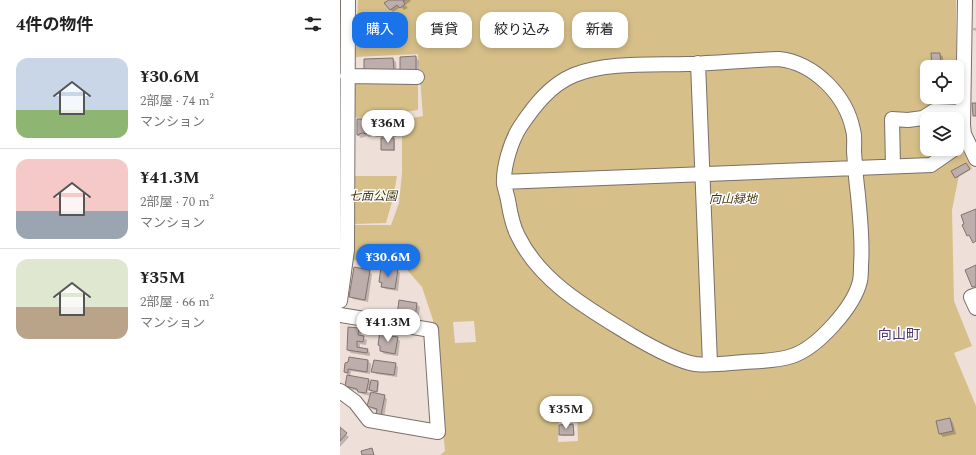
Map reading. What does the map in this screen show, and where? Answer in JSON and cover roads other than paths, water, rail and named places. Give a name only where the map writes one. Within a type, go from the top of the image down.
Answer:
[{"type":"street","points":[[340,300],[344,250],[345,69],[348,0]]},
{"type":"street","points":[[932,112],[963,112],[964,0]]},
{"type":"street","points":[[779,58],[791,60],[814,73],[835,92],[846,110],[853,130],[861,232],[862,259],[860,282],[843,313],[831,328],[814,344],[791,357],[765,361],[695,364],[675,358],[634,337],[567,294],[543,271],[525,249],[517,234],[510,213],[504,182],[507,157],[516,133],[533,107],[555,86],[574,75],[602,68],[624,65],[698,63],[779,58]]},
{"type":"street","points":[[698,63],[710,364]]},
{"type":"street","points":[[345,69],[417,77]]},
{"type":"street","points":[[892,166],[892,119],[908,120],[920,118]]},
{"type":"street","points":[[964,121],[966,138],[976,159]]},
{"type":"street","points":[[504,182],[931,165],[944,156]]},
{"type":"street","points":[[976,295],[971,297],[976,308]]},
{"type":"street","points":[[340,315],[431,330],[438,432],[369,420],[354,402],[340,391]]},
{"type":"district","name":"向山町","points":[[899,334]]},
{"type":"park label","name":"七面公園","points":[[373,196]]},
{"type":"park label","name":"向山緑地","points":[[733,199]]}]
